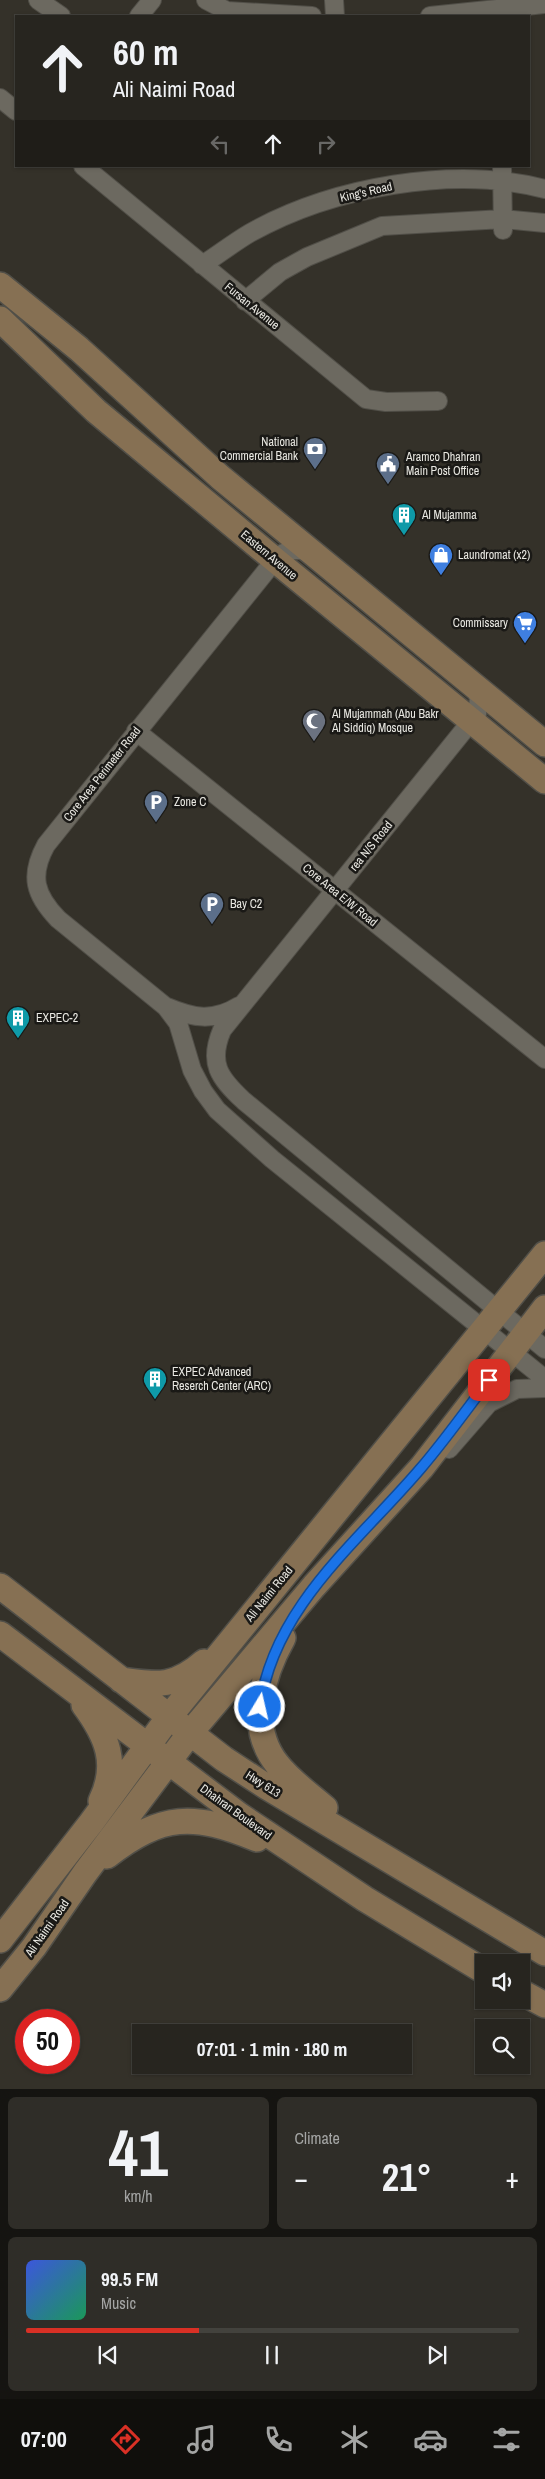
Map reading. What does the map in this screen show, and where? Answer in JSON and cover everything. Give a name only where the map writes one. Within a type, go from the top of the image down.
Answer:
[{"type":"main road","points":[[0,285],[79,349],[220,477],[545,744]]},
{"type":"main road","name":"Eastern Avenue","points":[[0,320],[96,410],[275,560],[545,781]]},
{"type":"main road","name":"Ali Naimi Road","points":[[0,1940],[91,1823],[169,1717],[545,1254]]},
{"type":"main road","name":"Ali Naimi Road","points":[[0,1989],[34,1947],[85,1873],[190,1733],[314,1586],[422,1467],[545,1308]]},
{"type":"main road","name":"Hwy 613","points":[[0,1586],[190,1733],[267,1787],[545,1953]]},
{"type":"main road","points":[[314,1586],[270,1660],[263,1685],[260,1707],[261,1724],[266,1744],[276,1764],[368,1846]]},
{"type":"main road","name":"Dhahran Boulevard","points":[[0,1634],[168,1762],[302,1858],[475,1965]]},
{"type":"main road","points":[[120,1680],[150,1684],[171,1683],[195,1669],[236,1634]]},
{"type":"main road","points":[[69,1685],[99,1724],[110,1756],[108,1786],[91,1823]]},
{"type":"main road","points":[[85,1873],[129,1839],[150,1828],[171,1822],[192,1820],[232,1829],[302,1858]]},
{"type":"main road","points":[[530,1997],[545,2005]]},
{"type":"street","points":[[38,0],[60,15]]},
{"type":"street","points":[[140,15],[152,0]]},
{"type":"street","points":[[206,0],[228,14],[270,15]]},
{"type":"street","points":[[334,0],[334,15]]},
{"type":"street","points":[[437,15],[479,9],[545,4]]},
{"type":"street","points":[[0,98],[15,110]]},
{"type":"street","name":"Fursan Avenue","points":[[86,167],[245,301],[366,399],[386,402],[438,401]]},
{"type":"street","points":[[502,173],[503,224]]},
{"type":"street","name":"King's Road","points":[[202,265],[250,233],[315,204],[374,188],[502,173],[542,187]]},
{"type":"street","points":[[245,301],[280,272],[307,257],[382,226],[545,223]]},
{"type":"street","name":"Core Area Perimeter Road","points":[[166,1007],[58,920],[47,907],[36,884],[38,860],[46,846],[136,731],[275,560],[286,551],[296,549],[308,550]]},
{"type":"street","name":"rea N/S Road","points":[[473,686],[479,706],[472,721],[222,1030],[216,1046],[217,1069],[223,1080],[244,1101],[491,1320]]},
{"type":"street","name":"Core Area E/W Road","points":[[136,731],[545,1059]]},
{"type":"street","points":[[166,1007],[187,1016],[200,1018],[217,1016],[246,1001]]},
{"type":"street","points":[[166,1007],[178,1023],[192,1070],[203,1091],[217,1110],[272,1159],[519,1342],[545,1379]]},
{"type":"street","points":[[519,1342],[545,1349]]},
{"type":"street","points":[[422,1467],[453,1447],[489,1403],[517,1389],[545,1388]]},
{"type":"place","name":"National Commercial Bank","points":[[315,470]]},
{"type":"place","name":"Aramco Dhahran Main Post Office","points":[[388,485]]},
{"type":"place","name":"Al Mujamma","points":[[404,536]]},
{"type":"place","name":"Laundromat (x2)","points":[[441,576]]},
{"type":"place","name":"Commissary","points":[[525,644]]},
{"type":"place","name":"Al Mujammah (Abu Bakr Al Siddiq) Mosque","points":[[314,742]]},
{"type":"place","name":"Zone C","points":[[156,823]]},
{"type":"place","name":"Bay C2","points":[[212,925]]},
{"type":"place","name":"EXPEC-2","points":[[18,1039]]},
{"type":"place","name":"EXPEC Advanced Reserch Center (ARC)","points":[[155,1400]]},
{"type":"route","points":[[260,1707],[263,1685],[270,1660],[314,1586],[422,1467],[489,1380]]}]
